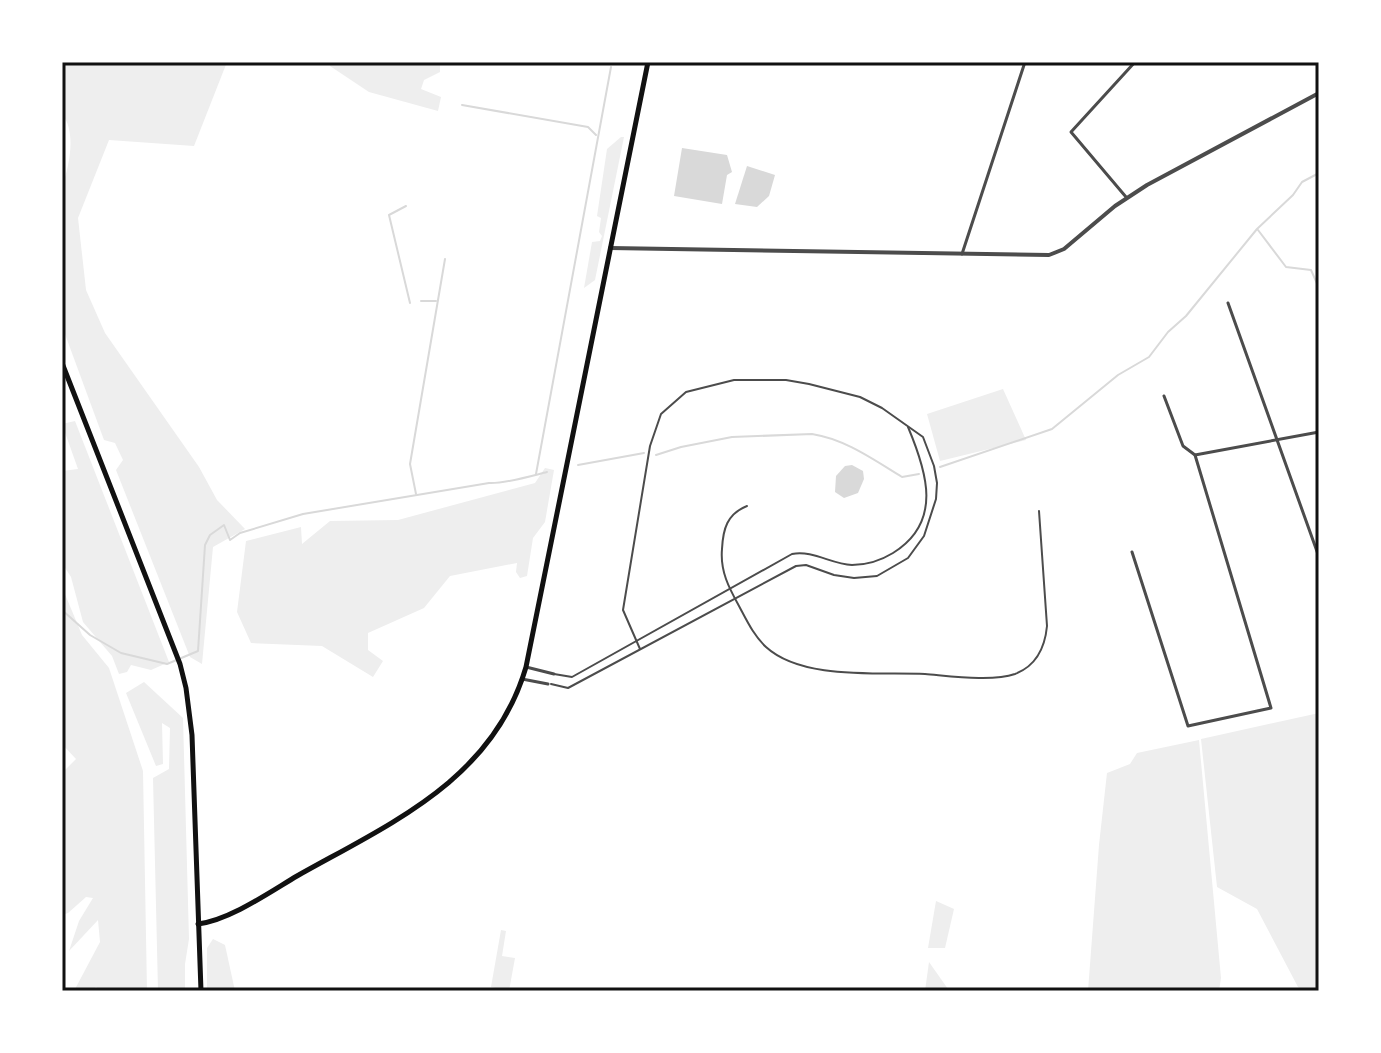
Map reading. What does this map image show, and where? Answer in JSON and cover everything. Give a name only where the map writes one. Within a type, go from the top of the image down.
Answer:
[{"type":"main road","points":[[198,924],[218,919],[277,887],[406,815],[439,793],[468,766],[502,721],[526,667],[648,62]]},
{"type":"main road","points":[[62,363],[180,664],[186,688],[192,735],[201,991]]},
{"type":"street","points":[[962,254],[1025,62]]},
{"type":"street","points":[[1127,198],[1071,132],[1135,62]]},
{"type":"street","points":[[610,248],[1040,256],[1057,253],[1127,198],[1319,93]]},
{"type":"street","points":[[1228,303],[1319,557]]},
{"type":"street","points":[[1132,552],[1188,726],[1271,708],[1195,455],[1183,446],[1164,396]]},
{"type":"street","points":[[1195,455],[1319,432]]},
{"type":"street","points":[[526,667],[554,674]]},
{"type":"street","points":[[522,679],[548,684]]},
{"type":"lane","points":[[548,684],[568,688],[801,565],[854,578],[877,576],[899,564],[908,558],[924,536],[934,512],[937,483],[923,437],[860,397],[786,380],[715,383],[686,392],[672,402],[661,414],[653,433],[623,610],[640,649]]},
{"type":"lane","points":[[554,674],[572,677],[792,554],[808,553],[854,565],[881,560],[911,541],[926,500],[926,477],[908,426]]},
{"type":"lane","points":[[747,506],[733,512],[723,537],[721,564],[735,599],[755,635],[767,648],[801,666],[826,670],[994,677],[1016,673],[1029,666],[1045,641],[1047,626],[1039,511]]},
{"type":"shaded area","points":[[62,62],[227,62],[194,146],[109,140],[78,218],[86,290],[105,333],[199,467],[217,500],[245,529],[213,547],[202,664],[190,657],[116,470],[123,460],[115,443],[104,440],[62,326],[62,187],[70,140],[67,121],[62,114]]},
{"type":"shaded area","points":[[330,62],[440,62],[440,72],[424,80],[421,89],[441,97],[438,111],[369,92],[330,66]]},
{"type":"shaded area","points":[[624,137],[595,280],[584,288],[592,242],[600,241],[602,236],[599,232],[601,218],[597,216],[607,149]]},
{"type":"shaded area","points":[[682,148],[727,155],[732,172],[727,175],[722,204],[674,196]]},
{"type":"shaded area","points":[[747,166],[775,175],[769,196],[757,207],[735,204]]},
{"type":"shaded area","points":[[1003,389],[1026,440],[940,461],[927,414]]},
{"type":"shaded area","points":[[75,421],[169,662],[151,670],[131,665],[127,672],[119,674],[112,656],[83,622],[71,577],[62,563],[62,471],[78,469],[62,424]]},
{"type":"shaded area","points":[[852,465],[863,471],[864,479],[858,493],[844,498],[835,492],[836,476],[845,466]]},
{"type":"shaded area","points":[[545,468],[554,470],[545,522],[533,538],[527,576],[520,578],[516,572],[517,563],[450,576],[424,608],[368,633],[368,650],[383,661],[373,677],[322,646],[251,643],[237,612],[246,541],[301,527],[302,544],[330,521],[398,520],[535,483]]},
{"type":"shaded area","points":[[62,587],[82,635],[109,668],[143,771],[147,991],[101,991],[96,987],[92,991],[74,991],[100,942],[98,920],[69,951],[79,921],[93,898],[86,897],[62,915],[62,773],[76,759],[62,744]]},
{"type":"shaded area","points":[[144,682],[183,718],[189,939],[185,991],[158,991],[153,778],[169,769],[170,728],[162,723],[163,764],[156,766],[126,693]]},
{"type":"shaded area","points":[[1319,713],[1319,991],[1305,991],[1298,987],[1257,909],[1217,887],[1201,739]]},
{"type":"shaded area","points":[[1199,740],[1221,978],[1219,991],[1088,991],[1107,773],[1130,764],[1137,753]]},
{"type":"shaded area","points":[[936,901],[954,909],[945,948],[928,948]]},
{"type":"shaded area","points":[[501,930],[506,931],[502,956],[515,958],[509,991],[491,987]]},
{"type":"shaded area","points":[[213,939],[225,945],[235,991],[207,991],[207,948]]},
{"type":"shaded area","points":[[929,962],[948,989],[946,991],[925,991]]},
{"type":"waterway","points":[[536,474],[611,67]]},
{"type":"waterway","points":[[462,105],[588,127],[596,135]]},
{"type":"waterway","points":[[940,467],[1052,429],[1118,375],[1149,357],[1257,229],[1293,195],[1302,182],[1319,173]]},
{"type":"waterway","points":[[406,206],[389,215],[410,303]]},
{"type":"waterway","points":[[1258,230],[1286,267],[1311,270],[1319,288]]},
{"type":"waterway","points":[[416,494],[410,464],[445,259]]},
{"type":"waterway","points":[[421,301],[436,301]]},
{"type":"waterway","points":[[656,455],[732,437],[812,434],[848,445],[902,477],[919,474]]},
{"type":"waterway","points":[[578,465],[644,453]]},
{"type":"waterway","points":[[62,610],[90,635],[121,653],[167,664],[198,651],[205,545],[210,535],[224,525],[230,540],[240,533],[303,514],[510,481],[547,472]]}]
